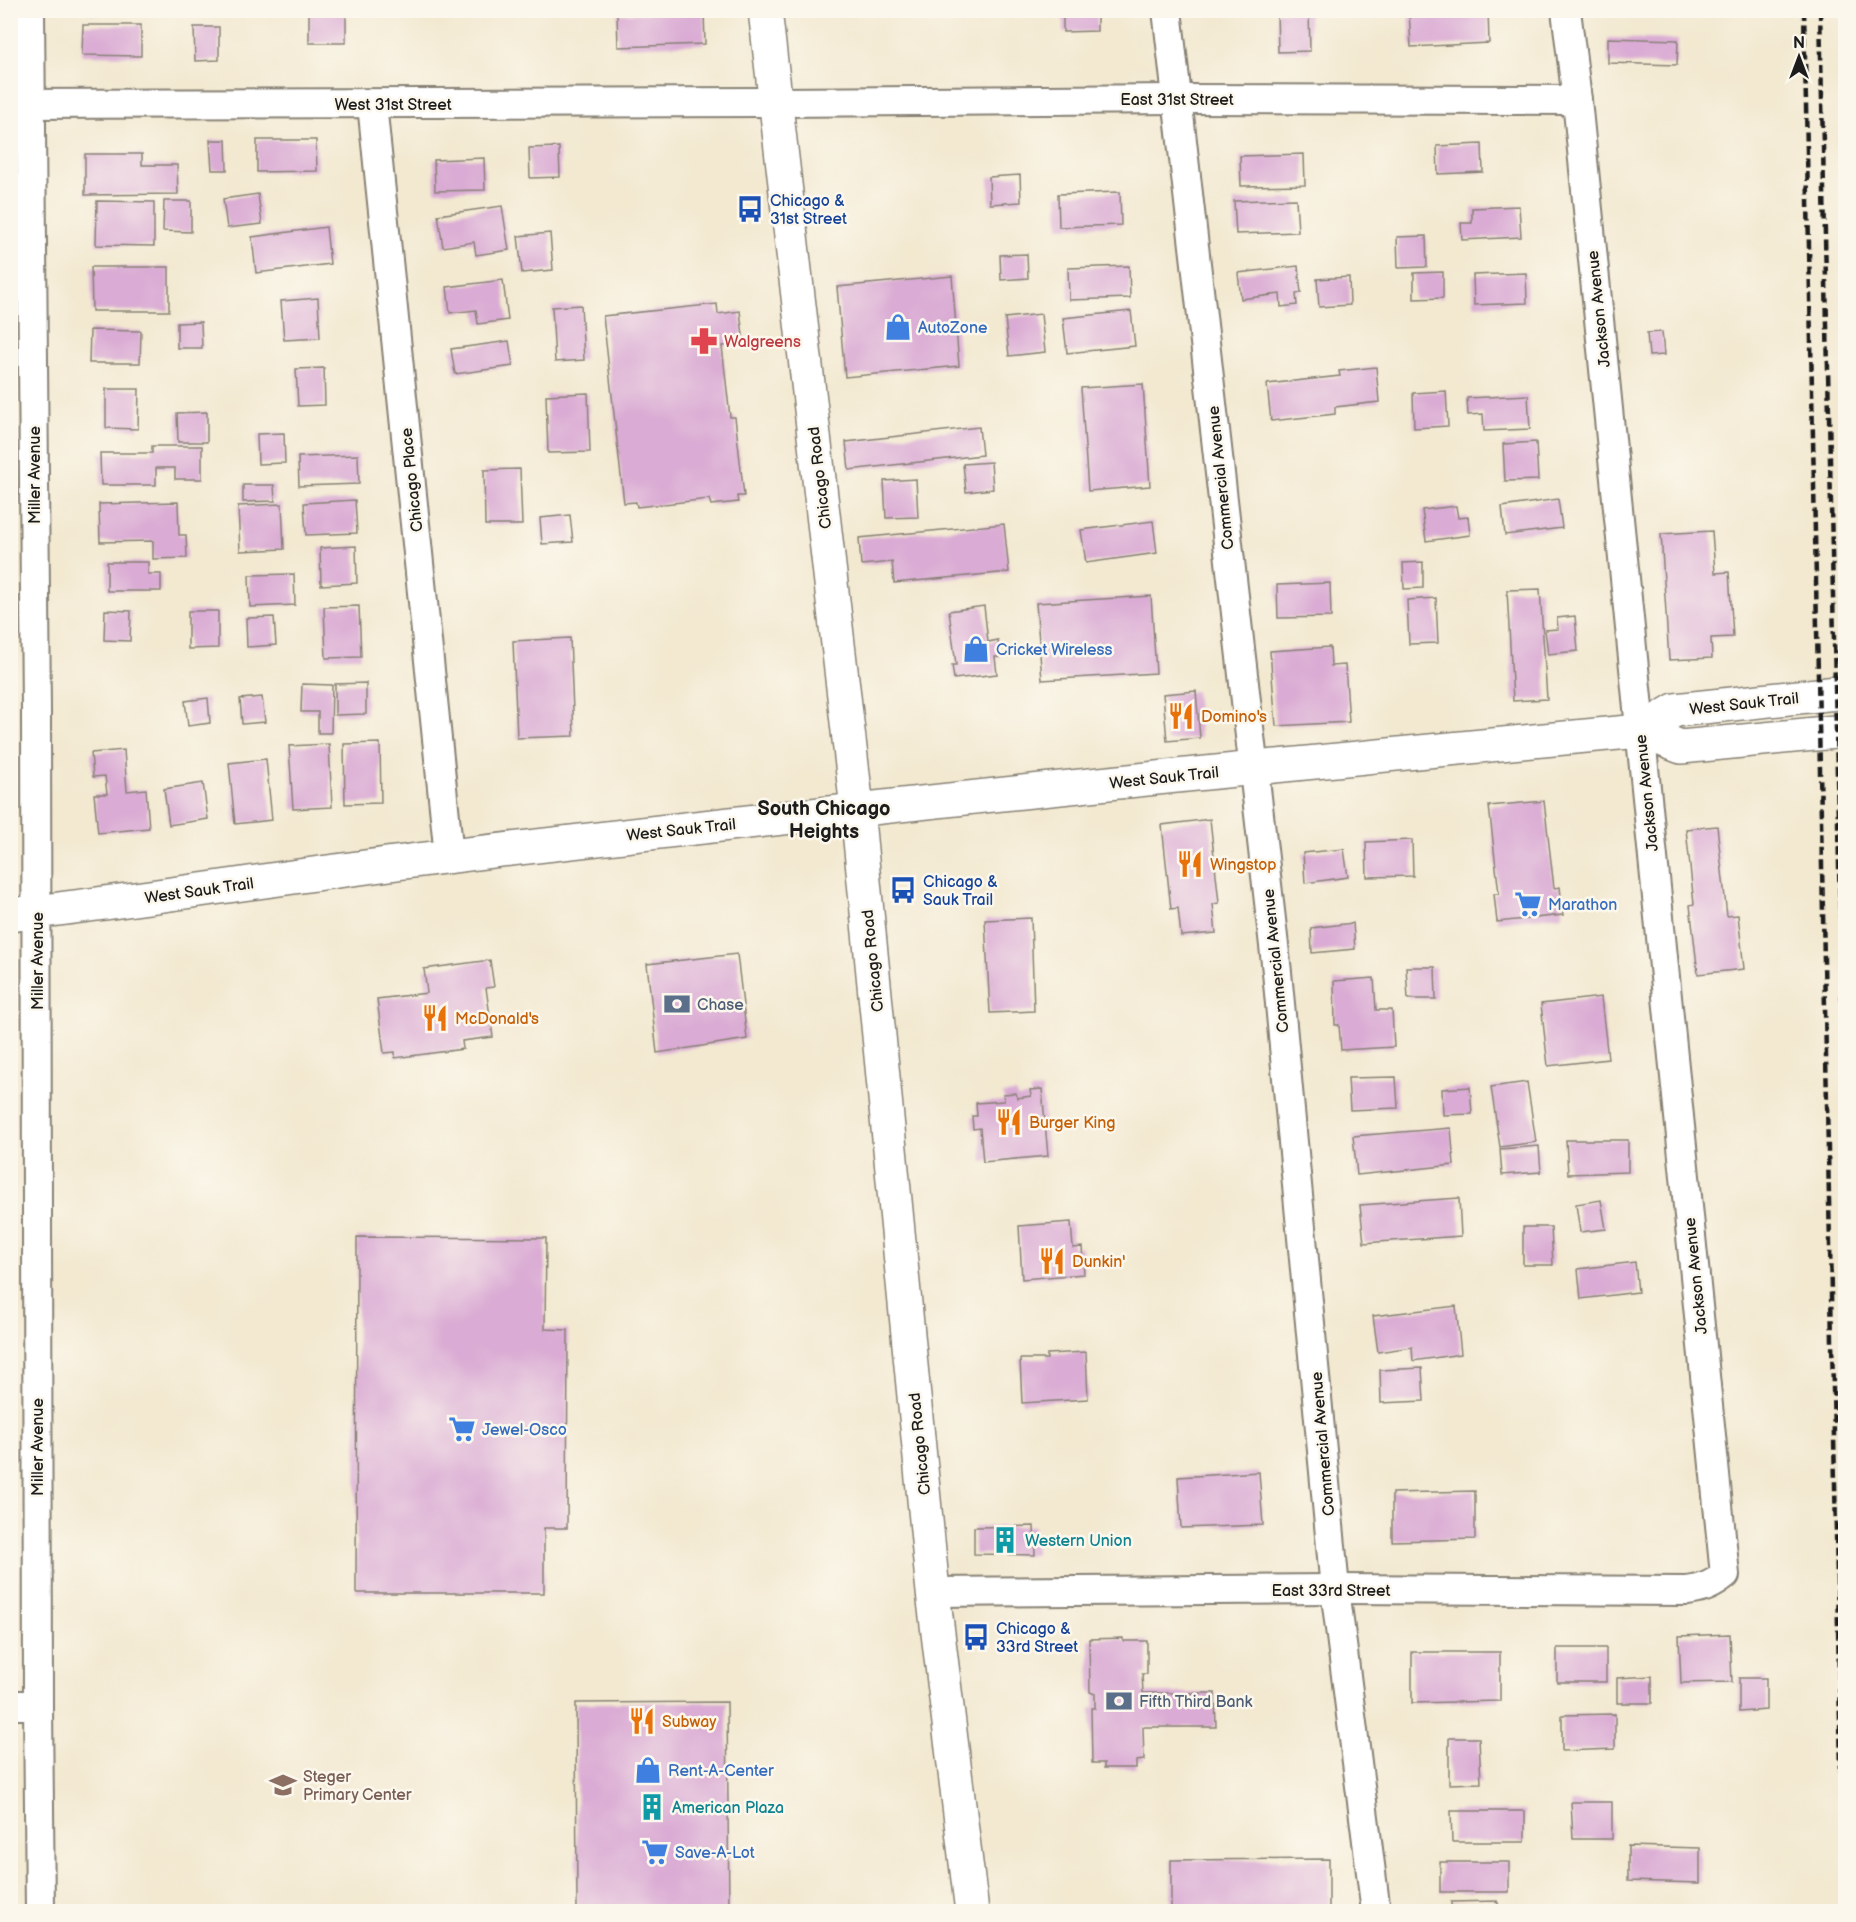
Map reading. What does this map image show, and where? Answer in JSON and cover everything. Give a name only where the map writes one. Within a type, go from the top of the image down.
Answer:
[{"type":"main road","name":"Chicago Road","points":[[765,10],[857,809],[933,1592],[972,1911]]},
{"type":"main road","name":"West Sauk Trail","points":[[24,914],[449,856],[857,809],[1640,731],[1676,710],[1832,693]]},
{"type":"main road","name":"West Sauk Trail","points":[[1640,731],[1681,747],[1833,732]]},
{"type":"street","name":"Miller Avenue","points":[[30,10],[21,104],[24,1705],[40,1911]]},
{"type":"street","name":"Commercial Avenue","points":[[1167,10],[1279,993],[1335,1589],[1376,1911]]},
{"type":"street","name":"Jackson Avenue","points":[[1566,10],[1577,100],[1725,1575]]},
{"type":"street","name":"East 31st Street","points":[[776,102],[1177,99],[1577,100]]},
{"type":"street","name":"West 31st Street","points":[[21,104],[776,102]]},
{"type":"street","name":"Chicago Place","points":[[372,104],[449,856]]},
{"type":"street","name":"East 33rd Street","points":[[933,1592],[1335,1589],[1687,1591],[1702,1589],[1725,1575]]},
{"type":"building","points":[[91,10],[141,10],[141,13],[91,14]]},
{"type":"building","points":[[309,10],[346,10],[346,43],[309,43]]},
{"type":"building","points":[[1063,10],[1097,10],[1097,31],[1063,32]]},
{"type":"building","points":[[1409,10],[1488,10],[1489,43],[1411,47]]},
{"type":"building","points":[[704,11],[705,44],[618,47],[617,14]]},
{"type":"building","points":[[1309,11],[1310,51],[1278,52],[1277,12]]},
{"type":"building","points":[[83,25],[141,25],[141,56],[82,55]]},
{"type":"building","points":[[194,27],[219,27],[219,60],[195,61]]},
{"type":"building","points":[[1608,38],[1678,40],[1677,65],[1608,63]]},
{"type":"building","points":[[210,140],[226,140],[227,170],[212,170]]},
{"type":"building","points":[[257,140],[316,140],[317,171],[257,172]]},
{"type":"building","points":[[1482,144],[1483,172],[1438,174],[1437,146]]},
{"type":"building","points":[[559,147],[560,177],[530,178],[529,148]]},
{"type":"building","points":[[85,154],[142,154],[142,165],[177,165],[178,194],[85,195]]},
{"type":"building","points":[[1304,154],[1305,185],[1241,186],[1240,156]]},
{"type":"building","points":[[484,158],[485,190],[435,191],[434,160]]},
{"type":"building","points":[[1020,175],[1021,202],[990,204],[989,177]]},
{"type":"building","points":[[1120,192],[1121,225],[1059,227],[1058,194]]},
{"type":"building","points":[[258,194],[262,224],[227,228],[223,199]]},
{"type":"building","points":[[1296,199],[1298,232],[1236,234],[1234,201]]},
{"type":"building","points":[[97,201],[154,202],[154,246],[96,245]]},
{"type":"building","points":[[164,201],[191,201],[191,232],[163,231]]},
{"type":"building","points":[[502,206],[509,250],[476,255],[474,242],[443,247],[438,215]]},
{"type":"building","points":[[1519,206],[1521,237],[1462,240],[1461,223],[1472,223],[1472,208]]},
{"type":"building","points":[[326,227],[330,264],[256,273],[252,237]]},
{"type":"building","points":[[550,233],[553,270],[522,273],[518,236]]},
{"type":"building","points":[[1426,236],[1427,267],[1398,268],[1397,237]]},
{"type":"building","points":[[1027,254],[1028,278],[1001,280],[1000,255]]},
{"type":"building","points":[[1129,266],[1130,298],[1069,300],[1068,268]]},
{"type":"building","points":[[1298,266],[1301,293],[1296,294],[1297,305],[1281,307],[1280,294],[1241,299],[1238,273]]},
{"type":"building","points":[[91,267],[169,267],[169,311],[92,311]]},
{"type":"building","points":[[1443,272],[1443,298],[1414,299],[1414,273]]},
{"type":"building","points":[[1526,273],[1527,303],[1474,305],[1473,275]]},
{"type":"building","name":"AutoZone","points":[[952,276],[959,366],[845,377],[837,287]]},
{"type":"building","points":[[1349,277],[1350,305],[1319,307],[1317,279]]},
{"type":"building","points":[[503,280],[508,320],[478,324],[476,310],[450,313],[447,287]]},
{"type":"building","points":[[318,298],[320,338],[284,340],[281,301]]},
{"type":"building","name":"Walgreens","points":[[717,304],[718,314],[740,311],[744,344],[722,346],[730,417],[735,417],[744,496],[737,496],[738,502],[711,505],[709,499],[637,507],[636,502],[624,503],[603,316]]},
{"type":"building","points":[[581,305],[584,360],[555,362],[552,307]]},
{"type":"building","points":[[1131,311],[1135,346],[1067,353],[1063,318]]},
{"type":"building","points":[[1041,314],[1045,352],[1009,356],[1005,318]]},
{"type":"building","points":[[201,322],[202,348],[177,348],[177,323]]},
{"type":"building","points":[[90,330],[141,331],[140,363],[89,363]]},
{"type":"building","points":[[1662,332],[1664,355],[1649,356],[1647,333]]},
{"type":"building","points":[[509,341],[513,366],[455,374],[451,349]]},
{"type":"building","points":[[1376,367],[1379,402],[1335,407],[1335,414],[1271,421],[1267,384],[1340,376],[1339,371]]},
{"type":"building","points":[[324,368],[325,405],[298,406],[296,369]]},
{"type":"building","points":[[1143,384],[1150,486],[1088,491],[1081,388]]},
{"type":"building","points":[[106,389],[139,389],[138,429],[106,428]]},
{"type":"building","points":[[1446,391],[1448,426],[1414,428],[1413,393]]},
{"type":"building","points":[[588,393],[590,452],[548,453],[546,395]]},
{"type":"building","points":[[1528,395],[1530,429],[1484,431],[1483,414],[1468,415],[1467,398]]},
{"type":"building","points":[[207,412],[207,442],[178,442],[177,413]]},
{"type":"building","points":[[979,427],[982,455],[849,470],[846,442]]},
{"type":"building","points":[[284,433],[285,463],[258,464],[257,434]]},
{"type":"building","points":[[1536,442],[1538,480],[1505,481],[1503,444]]},
{"type":"building","points":[[152,446],[202,446],[202,479],[175,479],[175,468],[156,468],[156,485],[101,485],[100,453],[152,453]]},
{"type":"building","points":[[358,455],[359,484],[299,486],[298,457]]},
{"type":"building","points":[[991,462],[993,489],[966,492],[963,464]]},
{"type":"building","points":[[520,469],[522,525],[485,525],[484,470]]},
{"type":"building","points":[[916,479],[918,517],[886,518],[884,481]]},
{"type":"building","points":[[243,485],[274,485],[275,501],[243,502]]},
{"type":"building","points":[[1558,499],[1562,528],[1505,535],[1502,507]]},
{"type":"building","points":[[355,500],[357,533],[306,535],[304,503]]},
{"type":"building","points":[[178,502],[179,535],[186,535],[187,558],[153,559],[153,541],[100,542],[99,504]]},
{"type":"building","points":[[282,504],[284,549],[240,551],[238,506]]},
{"type":"building","points":[[1456,506],[1458,518],[1468,517],[1470,535],[1426,541],[1422,510]]},
{"type":"building","points":[[570,515],[573,542],[542,544],[540,518]]},
{"type":"building","points":[[1153,521],[1157,553],[1086,563],[1081,530]]},
{"type":"building","points":[[1004,524],[1009,572],[894,583],[892,562],[861,565],[859,538]]},
{"type":"building","points":[[1712,531],[1715,573],[1729,572],[1733,637],[1711,638],[1712,658],[1669,660],[1661,534]]},
{"type":"building","points":[[356,546],[357,583],[321,585],[320,548]]},
{"type":"building","points":[[107,562],[148,562],[148,574],[161,574],[161,591],[107,591]]},
{"type":"building","points":[[1423,562],[1423,588],[1404,589],[1403,563]]},
{"type":"building","points":[[294,574],[295,605],[250,607],[249,575]]},
{"type":"building","points":[[1330,583],[1331,617],[1278,618],[1277,585]]},
{"type":"building","points":[[1540,589],[1547,699],[1513,701],[1507,590]]},
{"type":"building","points":[[1151,596],[1156,673],[1042,680],[1036,603]]},
{"type":"building","points":[[1436,598],[1438,643],[1409,644],[1407,600]]},
{"type":"building","points":[[359,606],[361,657],[326,658],[324,607]]},
{"type":"building","name":"Cricket Wireless","points":[[984,606],[988,642],[998,640],[1000,657],[995,657],[997,674],[954,679],[952,665],[956,665],[949,611]]},
{"type":"building","points":[[105,610],[131,611],[130,641],[104,640]]},
{"type":"building","points":[[188,611],[218,611],[218,648],[188,649]]},
{"type":"building","points":[[1575,616],[1578,651],[1548,654],[1545,630],[1558,629],[1557,618]]},
{"type":"building","points":[[274,617],[276,645],[247,647],[246,618]]},
{"type":"building","points":[[570,638],[574,736],[517,738],[513,641]]},
{"type":"building","points":[[1330,647],[1331,666],[1345,665],[1349,722],[1276,726],[1270,651]]},
{"type":"building","points":[[366,683],[366,714],[335,715],[335,684]]},
{"type":"building","points":[[302,684],[332,685],[331,733],[318,733],[318,712],[301,712]]},
{"type":"building","name":"Domino's","points":[[1196,691],[1200,738],[1167,741],[1163,694]]},
{"type":"building","points":[[262,697],[265,722],[242,724],[240,699]]},
{"type":"building","points":[[208,698],[210,723],[188,726],[185,701]]},
{"type":"building","points":[[380,743],[381,803],[345,804],[344,744]]},
{"type":"building","points":[[329,744],[332,807],[293,809],[289,746]]},
{"type":"building","points":[[124,750],[127,791],[146,789],[149,828],[98,833],[94,794],[107,794],[105,776],[93,777],[91,753]]},
{"type":"building","points":[[266,759],[272,820],[235,824],[229,763]]},
{"type":"building","points":[[203,783],[208,819],[169,825],[164,789]]},
{"type":"building","name":"Marathon","points":[[1544,801],[1554,888],[1560,887],[1563,915],[1497,922],[1494,894],[1499,894],[1489,806]]},
{"type":"building","name":"Wingstop","points":[[1210,819],[1219,903],[1213,904],[1216,933],[1181,936],[1178,908],[1171,909],[1162,825]]},
{"type":"building","points":[[1717,826],[1727,916],[1738,915],[1744,969],[1698,974],[1690,905],[1694,904],[1686,829]]},
{"type":"building","points":[[1412,840],[1413,876],[1367,877],[1366,842]]},
{"type":"building","points":[[1344,849],[1348,877],[1305,883],[1303,853]]},
{"type":"building","points":[[1031,918],[1034,1011],[990,1013],[985,920]]},
{"type":"building","points":[[1353,923],[1355,949],[1312,953],[1311,928]]},
{"type":"building","points":[[737,954],[747,1039],[657,1053],[647,964]]},
{"type":"building","name":"McDonald's","points":[[490,960],[494,987],[486,988],[493,1037],[462,1041],[463,1049],[395,1058],[395,1052],[384,1053],[377,999],[427,993],[424,969]]},
{"type":"building","points":[[1406,967],[1435,967],[1436,999],[1408,999]]},
{"type":"building","points":[[1374,978],[1376,1010],[1392,1010],[1394,1047],[1341,1050],[1339,1025],[1335,1025],[1334,981]]},
{"type":"building","points":[[1601,997],[1608,1059],[1548,1066],[1541,1004]]},
{"type":"building","points":[[1396,1077],[1398,1108],[1350,1110],[1348,1078]]},
{"type":"building","points":[[1527,1082],[1536,1142],[1500,1147],[1491,1087]]},
{"type":"building","points":[[1470,1087],[1472,1114],[1443,1115],[1442,1089]]},
{"type":"building","name":"Burger King","points":[[1042,1089],[1048,1156],[983,1162],[980,1128],[973,1129],[972,1116],[977,1116],[976,1103],[1004,1101],[1003,1094],[1016,1093],[1017,1098],[1031,1096],[1030,1090]]},
{"type":"building","points":[[1451,1128],[1454,1165],[1357,1175],[1353,1136]]},
{"type":"building","points":[[1566,1140],[1628,1140],[1628,1172],[1568,1174]]},
{"type":"building","points":[[1539,1146],[1541,1172],[1502,1175],[1500,1149]]},
{"type":"building","points":[[1459,1198],[1461,1236],[1364,1243],[1360,1205]]},
{"type":"building","points":[[1601,1200],[1606,1229],[1580,1232],[1576,1204]]},
{"type":"building","name":"Dunkin'","points":[[1071,1222],[1073,1248],[1082,1247],[1084,1274],[1022,1279],[1019,1226]]},
{"type":"building","points":[[1523,1227],[1551,1227],[1553,1265],[1523,1265]]},
{"type":"building","name":"Jewel-Osco","points":[[357,1237],[546,1238],[545,1329],[568,1330],[567,1528],[544,1528],[544,1593],[356,1593]]},
{"type":"building","points":[[1635,1262],[1638,1292],[1581,1299],[1578,1269]]},
{"type":"building","points":[[1456,1306],[1461,1354],[1413,1361],[1412,1347],[1378,1352],[1373,1316]]},
{"type":"building","points":[[1086,1352],[1088,1399],[1022,1403],[1020,1359],[1047,1359],[1047,1354]]},
{"type":"building","points":[[1422,1368],[1424,1401],[1381,1403],[1380,1370]]},
{"type":"building","points":[[1259,1472],[1263,1525],[1181,1528],[1178,1477]]},
{"type":"building","points":[[1475,1491],[1475,1539],[1392,1541],[1392,1493]]},
{"type":"building","name":"Western Union","points":[[1034,1526],[1035,1555],[974,1554],[974,1527]]},
{"type":"building","points":[[1730,1634],[1732,1682],[1681,1683],[1679,1636]]},
{"type":"building","name":"Fifth Third Bank","points":[[1123,1638],[1123,1641],[1147,1641],[1147,1674],[1142,1674],[1143,1693],[1215,1693],[1216,1727],[1143,1727],[1144,1760],[1136,1761],[1136,1768],[1104,1768],[1104,1763],[1092,1763],[1091,1708],[1095,1708],[1095,1694],[1090,1692],[1089,1639]]},
{"type":"building","points":[[1557,1648],[1606,1648],[1606,1682],[1557,1682]]},
{"type":"building","points":[[1412,1652],[1500,1652],[1500,1701],[1412,1703]]},
{"type":"building","points":[[1652,1676],[1652,1703],[1617,1703],[1617,1678]]},
{"type":"building","points":[[1739,1678],[1766,1678],[1766,1710],[1739,1712]]},
{"type":"building","name":"American Plaza","points":[[727,1702],[729,1912],[577,1912],[576,1703]]},
{"type":"building","points":[[1615,1714],[1615,1749],[1562,1751],[1562,1715]]},
{"type":"building","points":[[1449,1738],[1479,1738],[1481,1783],[1449,1784]]},
{"type":"building","points":[[1571,1802],[1612,1802],[1612,1839],[1573,1839]]},
{"type":"building","points":[[1451,1811],[1525,1811],[1525,1842],[1452,1842]]},
{"type":"building","points":[[1628,1846],[1700,1848],[1700,1883],[1628,1881]]},
{"type":"building","points":[[1329,1859],[1329,1912],[1171,1912],[1171,1860]]},
{"type":"building","points":[[1440,1862],[1509,1862],[1509,1892],[1440,1892]]},
{"type":"building","points":[[1498,1901],[1498,1912],[1451,1912],[1451,1902]]},
{"type":"railway","points":[[1804,10],[1844,1912]]},
{"type":"railway","points":[[1820,10],[1846,1180]]},
{"type":"place","name":"Chicago & 31st Street","points":[[750,209]]},
{"type":"place","name":"AutoZone","points":[[898,327]]},
{"type":"place","name":"Walgreens","points":[[704,341]]},
{"type":"place","name":"Cricket Wireless","points":[[976,649]]},
{"type":"place","name":"Domino's","points":[[1181,716]]},
{"type":"place","name":"Wingstop","points":[[1190,864]]},
{"type":"place","name":"Chicago & Sauk Trail","points":[[903,890]]},
{"type":"place","name":"Marathon","points":[[1528,904]]},
{"type":"place","name":"Chase","points":[[677,1004]]},
{"type":"place","name":"McDonald's","points":[[435,1018]]},
{"type":"place","name":"Burger King","points":[[1009,1122]]},
{"type":"place","name":"Dunkin'","points":[[1052,1261]]},
{"type":"place","name":"Jewel-Osco","points":[[462,1429]]},
{"type":"place","name":"Western Union","points":[[1005,1540]]},
{"type":"place","name":"Chicago & 33rd Street","points":[[976,1637]]},
{"type":"place","name":"Fifth Third Bank","points":[[1119,1701]]},
{"type":"place","name":"Subway","points":[[642,1721]]},
{"type":"place","name":"Rent-A-Center","points":[[648,1770]]},
{"type":"place","name":"Steger Primary Center","points":[[283,1785]]},
{"type":"place","name":"American Plaza","points":[[652,1807]]},
{"type":"place","name":"Save-A-Lot","points":[[655,1852]]},
{"type":"district","name":"South Chicago Heights","points":[[824,820]]}]
